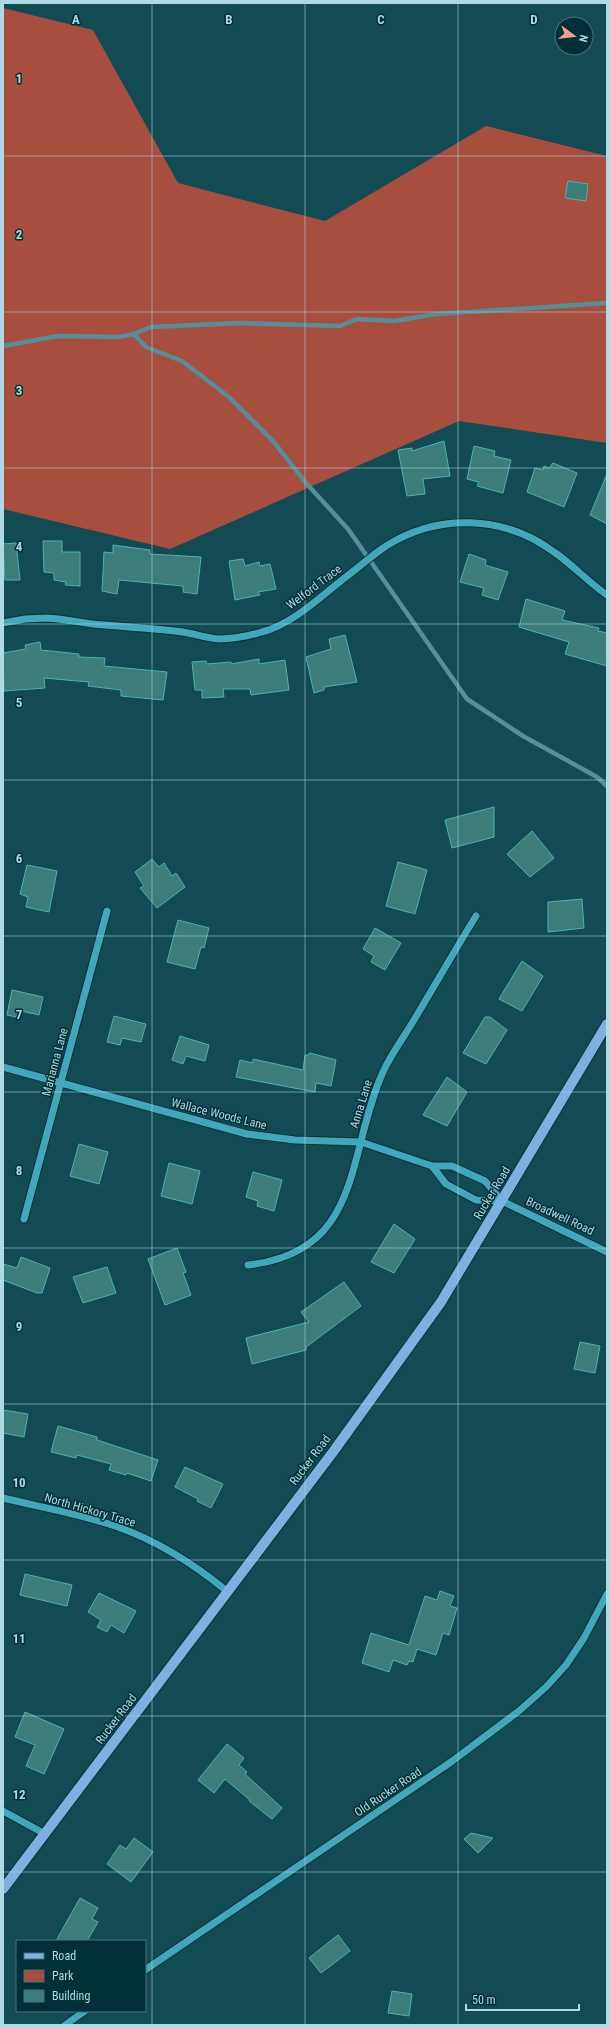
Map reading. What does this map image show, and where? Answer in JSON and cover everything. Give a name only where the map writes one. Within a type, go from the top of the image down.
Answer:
[{"type":"main road","name":"Rucker Road","points":[[3,1889],[333,1452],[441,1302],[607,1024]]},
{"type":"street","name":"Welford Trace","points":[[3,623],[25,619],[47,618],[183,632],[219,639],[242,637],[264,632],[284,623],[385,546],[426,528],[448,523],[470,522],[500,526],[514,530],[554,551],[587,581],[607,595]]},
{"type":"street","name":"Marianna Lane","points":[[24,1219],[107,911]]},
{"type":"street","name":"Anna Lane","points":[[248,1265],[267,1263],[288,1256],[308,1245],[325,1229],[337,1214],[346,1197],[372,1098],[384,1070],[476,916]]},
{"type":"street","name":"Wallace Woods Lane","points":[[3,1067],[247,1134],[295,1140],[361,1142],[432,1166],[452,1166],[485,1181],[502,1202]]},
{"type":"street","points":[[432,1166],[446,1184],[478,1201],[502,1202]]},
{"type":"street","name":"Broadwell Road","points":[[502,1202],[607,1252]]},
{"type":"street","name":"North Hickory Trace","points":[[3,1498],[114,1525],[144,1537],[204,1574],[228,1592]]},
{"type":"street","name":"Old Rucker Road","points":[[146,1969],[451,1762],[519,1711],[546,1687],[566,1665],[584,1638],[607,1594]]},
{"type":"street","points":[[3,1811],[46,1834]]},
{"type":"street","points":[[65,2025],[84,2012]]},
{"type":"green space","points":[[3,8],[93,30],[178,183],[325,221],[486,126],[607,156],[607,443],[459,421],[170,549],[3,509]]},
{"type":"building","points":[[568,181],[588,184],[586,201],[565,198]]},
{"type":"building","points":[[444,441],[450,476],[423,479],[425,494],[407,496],[398,450],[412,448],[412,451]]},
{"type":"building","points":[[474,446],[495,451],[494,456],[511,460],[503,493],[477,486],[479,482],[467,479]]},
{"type":"building","points":[[553,463],[577,473],[564,507],[527,492],[535,468],[543,470],[544,466],[549,468]]},
{"type":"building","points":[[607,474],[607,524],[590,515]]},
{"type":"building","points":[[43,541],[62,541],[62,552],[80,552],[80,586],[65,585],[66,582],[54,580],[54,573],[44,572]]},
{"type":"building","points":[[16,543],[20,580],[5,580],[3,544]]},
{"type":"building","points":[[113,545],[150,550],[150,554],[201,557],[197,594],[183,592],[183,586],[119,580],[117,594],[102,591],[104,552],[113,553]]},
{"type":"building","points":[[469,554],[486,560],[485,565],[508,572],[498,600],[482,595],[484,588],[460,582]]},
{"type":"building","points":[[243,559],[245,566],[259,562],[260,566],[270,564],[276,589],[258,592],[260,595],[235,600],[229,561]]},
{"type":"building","points":[[526,599],[565,611],[562,620],[599,628],[598,631],[607,633],[607,666],[565,654],[569,642],[519,627]]},
{"type":"building","points":[[345,635],[357,682],[324,687],[324,690],[314,693],[306,657],[331,649],[329,639]]},
{"type":"building","points":[[40,642],[41,650],[79,654],[79,657],[105,658],[104,666],[167,672],[163,700],[121,696],[121,690],[88,686],[89,682],[44,678],[45,688],[4,691],[3,653],[26,649],[25,645]]},
{"type":"building","points":[[259,659],[259,664],[285,660],[289,690],[251,695],[250,689],[223,689],[224,697],[202,698],[202,690],[195,690],[192,662],[206,661],[207,664],[231,662],[231,664]]},
{"type":"building","points":[[494,807],[494,837],[452,848],[445,820]]},
{"type":"building","points":[[532,831],[554,858],[530,877],[507,854]]},
{"type":"building","points":[[152,859],[159,867],[164,863],[172,876],[176,873],[185,887],[157,908],[140,888],[144,886],[135,872]]},
{"type":"building","points":[[398,862],[427,870],[415,914],[386,906]]},
{"type":"building","points":[[27,865],[57,871],[49,912],[26,907],[28,897],[20,894]]},
{"type":"building","points":[[582,899],[584,928],[548,932],[548,902]]},
{"type":"building","points":[[178,920],[209,928],[204,948],[201,947],[195,969],[167,962]]},
{"type":"building","points":[[375,928],[401,943],[385,970],[371,962],[374,956],[363,949]]},
{"type":"building","points":[[522,961],[543,976],[522,1011],[499,999]]},
{"type":"building","points":[[12,990],[43,997],[39,1015],[21,1011],[16,1017],[7,1015]]},
{"type":"building","points":[[114,1016],[146,1024],[141,1042],[122,1038],[120,1045],[107,1042]]},
{"type":"building","points":[[485,1017],[490,1017],[507,1030],[486,1064],[463,1053]]},
{"type":"building","points":[[180,1036],[209,1045],[205,1061],[186,1056],[183,1064],[172,1060]]},
{"type":"building","points":[[310,1053],[336,1060],[331,1086],[316,1083],[315,1092],[236,1077],[240,1060],[253,1063],[253,1059],[303,1070],[305,1055]]},
{"type":"building","points":[[447,1077],[467,1092],[447,1126],[423,1115]]},
{"type":"building","points":[[79,1144],[108,1152],[99,1184],[70,1176]]},
{"type":"building","points":[[169,1163],[200,1171],[192,1204],[161,1196]]},
{"type":"building","points":[[253,1172],[282,1180],[274,1211],[257,1206],[258,1201],[246,1197]]},
{"type":"building","points":[[394,1224],[415,1239],[394,1273],[371,1262]]},
{"type":"building","points":[[177,1248],[186,1272],[183,1273],[191,1295],[165,1305],[148,1259]]},
{"type":"building","points":[[21,1257],[50,1268],[42,1293],[37,1293],[3,1280],[3,1264],[17,1268]]},
{"type":"building","points":[[107,1267],[116,1293],[83,1303],[73,1277]]},
{"type":"building","points":[[344,1282],[361,1306],[306,1347],[306,1350],[252,1364],[246,1338],[309,1322],[301,1312]]},
{"type":"building","points":[[580,1342],[600,1346],[595,1373],[574,1369]]},
{"type":"building","points":[[3,1410],[28,1414],[24,1437],[3,1433]]},
{"type":"building","points":[[58,1426],[97,1437],[97,1440],[158,1460],[151,1481],[127,1473],[126,1475],[109,1470],[111,1464],[77,1455],[76,1458],[51,1452]]},
{"type":"building","points":[[185,1467],[223,1484],[211,1508],[197,1501],[198,1499],[175,1487]]},
{"type":"building","points":[[25,1574],[72,1585],[67,1606],[20,1595]]},
{"type":"building","points":[[440,1591],[454,1596],[450,1606],[457,1608],[449,1635],[443,1633],[436,1655],[417,1649],[413,1662],[409,1661],[407,1665],[393,1660],[389,1672],[362,1663],[371,1633],[409,1645],[425,1596],[437,1600]]},
{"type":"building","points":[[99,1593],[136,1611],[124,1633],[111,1625],[107,1632],[97,1627],[101,1620],[88,1612]]},
{"type":"building","points":[[25,1712],[64,1729],[44,1774],[26,1766],[35,1745],[15,1737]]},
{"type":"building","points":[[227,1744],[244,1758],[239,1765],[247,1772],[245,1774],[282,1808],[272,1819],[225,1779],[214,1793],[198,1780]]},
{"type":"building","points":[[471,1833],[493,1838],[478,1853],[464,1839]]},
{"type":"building","points":[[134,1838],[153,1852],[131,1882],[107,1864],[120,1845],[126,1849]]},
{"type":"building","points":[[80,1898],[98,1908],[92,1919],[98,1922],[88,1940],[57,1940]]},
{"type":"building","points":[[338,1935],[350,1951],[321,1973],[309,1958]]},
{"type":"building","points":[[392,1991],[412,1994],[409,2016],[388,2013]]},
{"type":"waterway","points":[[3,346],[58,336],[119,337],[134,334],[151,327],[240,323],[340,326],[357,319],[394,321],[437,314],[607,303]]},
{"type":"waterway","points":[[134,334],[146,347],[182,361],[229,397],[273,441],[306,483],[348,529],[467,699],[523,736],[597,777],[607,786]]}]
